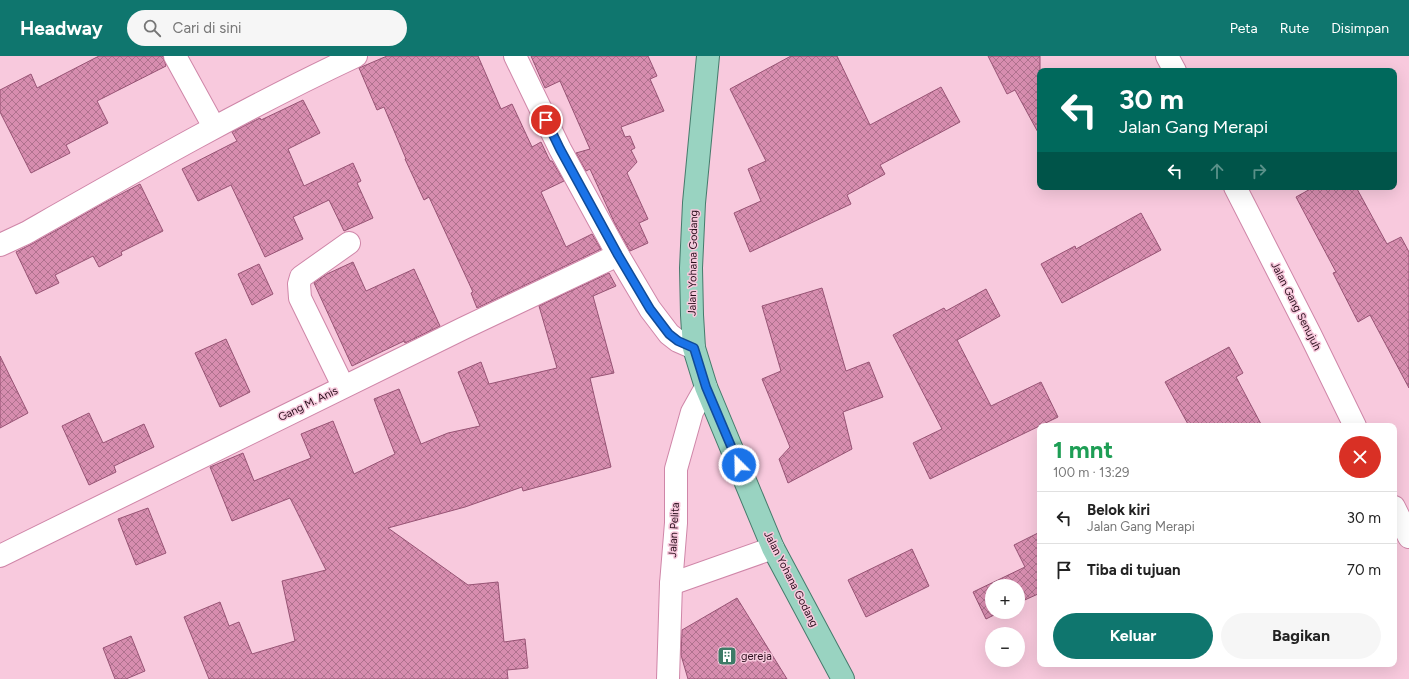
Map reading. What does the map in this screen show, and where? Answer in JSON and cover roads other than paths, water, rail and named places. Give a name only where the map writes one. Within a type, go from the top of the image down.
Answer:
[{"type":"main road","name":"Jalan Yohana Godang","points":[[708,56],[694,204],[691,268],[694,348],[706,387],[773,548],[843,679]]},
{"type":"street","points":[[175,56],[214,127]]},
{"type":"street","points":[[0,245],[26,233],[214,127],[356,56]]},
{"type":"street","points":[[515,56],[560,149],[618,255],[650,309],[669,334],[678,341],[694,348]]},
{"type":"street","points":[[1167,56],[1173,68]]},
{"type":"street","name":"Jalan Gang Senujuh","points":[[1237,190],[1354,423]]},
{"type":"street","points":[[343,386],[300,298],[299,284],[301,277],[349,243]]},
{"type":"street","name":"Gang M. Anis","points":[[0,556],[343,386],[618,255]]},
{"type":"street","name":"Jalan Pelita","points":[[668,679],[671,584],[676,523],[676,469],[692,412],[706,387]]},
{"type":"street","points":[[1397,512],[1409,537]]},
{"type":"street","points":[[671,584],[773,548]]},
{"type":"place","name":"gereja","points":[[727,656]]}]
